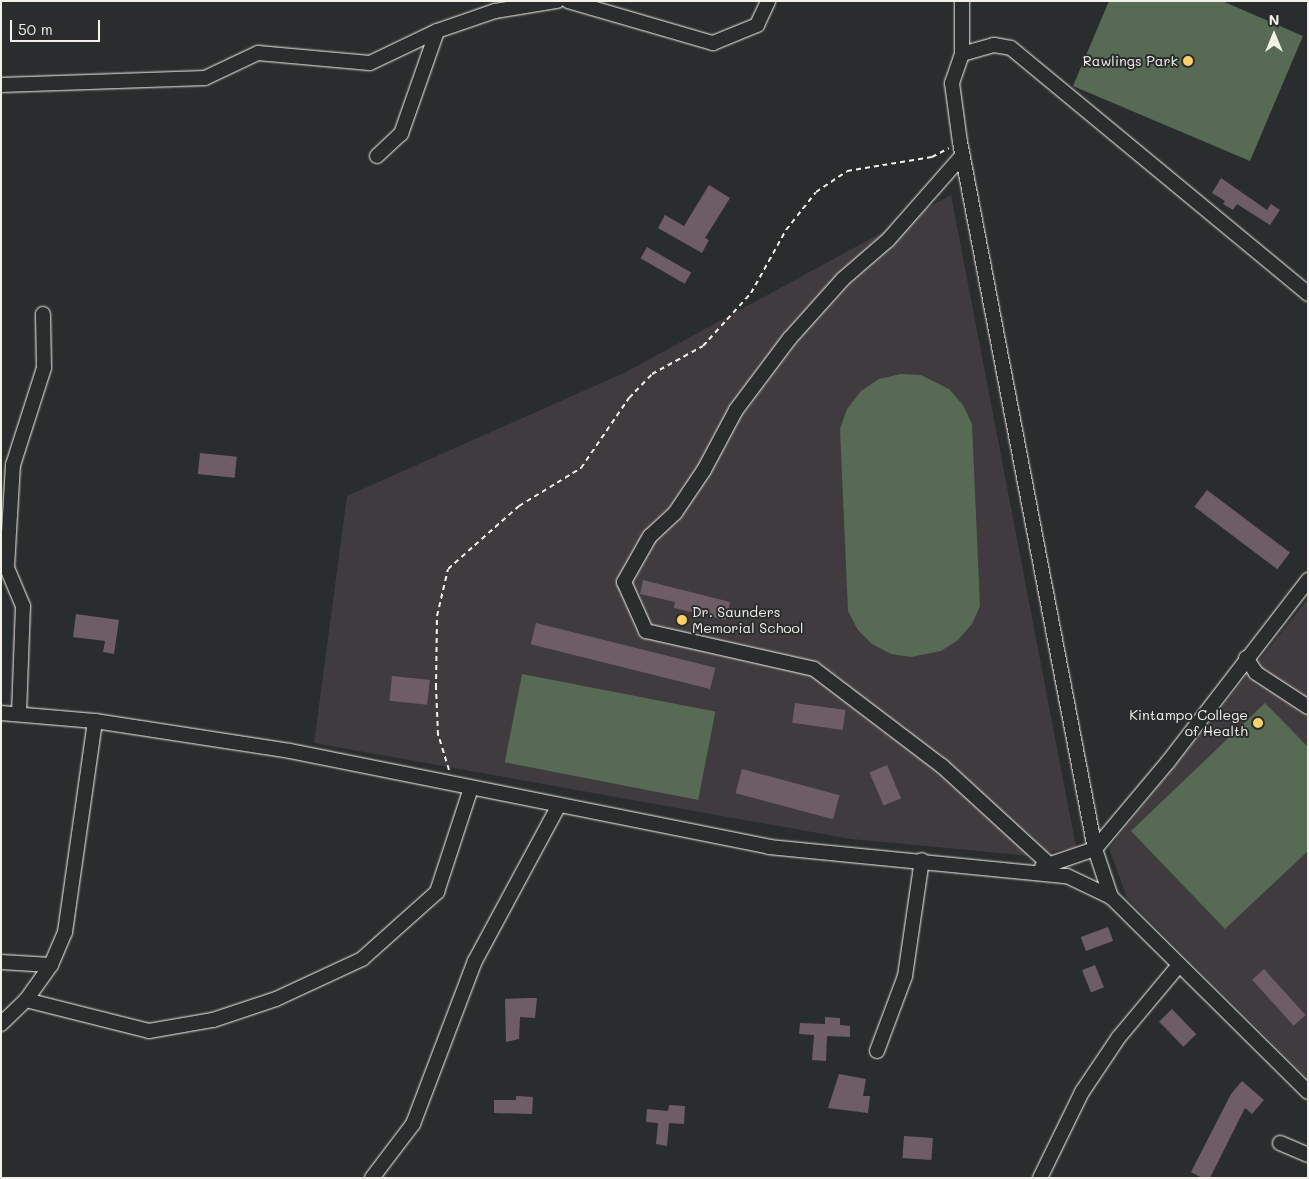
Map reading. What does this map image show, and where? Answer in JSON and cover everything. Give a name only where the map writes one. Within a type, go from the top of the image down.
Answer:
[{"type":"street","points":[[1,86],[205,78],[258,53],[370,63],[437,31],[495,11],[557,1]]},
{"type":"street","points":[[568,1],[713,43],[757,24],[768,1]]},
{"type":"street","points":[[962,1],[962,54],[952,83],[961,149],[1095,848],[1111,897]]},
{"type":"street","points":[[377,156],[401,134],[437,31]]},
{"type":"street","points":[[962,54],[994,45],[1011,48],[1308,294]]},
{"type":"street","points":[[961,149],[888,240],[843,279],[790,338],[736,410],[704,470],[675,513],[650,536],[624,582],[646,631],[814,669],[942,766],[1050,864]]},
{"type":"street","points":[[18,714],[23,606],[7,568],[9,525],[13,465],[44,368],[43,314]]},
{"type":"street","points":[[1032,870],[1095,848],[1168,762],[1246,658],[1308,580]]},
{"type":"street","points":[[1246,658],[1256,672],[1308,707]]},
{"type":"street","points":[[1,713],[95,722],[290,751],[769,846],[1032,870],[1067,876],[1111,897],[1308,1092]]},
{"type":"street","points":[[1,1024],[26,1000],[51,965],[65,932],[95,722]]},
{"type":"street","points":[[26,1000],[149,1030],[213,1020],[276,999],[362,959],[437,892],[471,788]]},
{"type":"street","points":[[372,1178],[413,1124],[475,961],[558,805]]},
{"type":"street","points":[[876,1051],[905,976],[922,860]]},
{"type":"street","points":[[1,962],[51,965]]},
{"type":"street","points":[[1040,1178],[1082,1092],[1119,1037],[1179,965]]},
{"type":"street","points":[[1280,1143],[1308,1155]]},
{"type":"path","points":[[453,784],[438,735],[436,688],[437,616],[448,569],[519,506],[581,468],[629,398],[652,374],[702,346],[752,293],[786,230],[816,192],[847,171],[932,157],[961,149]]},
{"type":"shaded area","name":"Dr. Saunders Memorial School","points":[[951,195],[1076,847],[1030,856],[851,839],[314,743],[347,496],[626,372]]},
{"type":"shaded area","name":"Kintampo College of Health","points":[[1308,599],[1308,1079],[1127,898],[1109,848]]},
{"type":"green space","name":"Rawlings Park","points":[[1109,1],[1222,1],[1303,36],[1250,161],[1073,86]]},
{"type":"green space","points":[[901,374],[921,375],[949,389],[963,405],[972,424],[980,606],[972,624],[958,640],[941,651],[911,657],[891,654],[872,644],[858,630],[848,611],[840,429],[847,409],[861,391],[879,379]]},
{"type":"green space","points":[[522,674],[715,712],[698,800],[505,762]]},
{"type":"green space","points":[[1265,703],[1308,747],[1308,851],[1225,929],[1131,831]]},
{"type":"building","points":[[1221,178],[1267,210],[1271,204],[1280,210],[1270,225],[1237,204],[1233,210],[1223,204],[1225,201],[1212,193]]},
{"type":"building","points":[[709,185],[730,198],[705,238],[709,240],[702,253],[658,228],[665,215],[684,226]]},
{"type":"building","points":[[647,247],[691,272],[685,284],[640,258]]},
{"type":"building","points":[[200,453],[237,457],[235,478],[198,474]]},
{"type":"building","points":[[1207,490],[1290,553],[1277,569],[1194,507]]},
{"type":"building","points":[[643,580],[730,602],[726,620],[674,608],[675,602],[640,594]]},
{"type":"building","points":[[76,614],[119,620],[114,654],[103,652],[105,641],[73,637]]},
{"type":"building","points":[[536,623],[716,668],[710,689],[531,644]]},
{"type":"building","points":[[392,676],[430,680],[427,705],[389,701]]},
{"type":"building","points":[[795,703],[846,710],[843,730],[792,723]]},
{"type":"building","points":[[887,765],[901,798],[884,806],[870,772]]},
{"type":"building","points":[[742,769],[840,795],[833,819],[736,793]]},
{"type":"building","points":[[1108,927],[1113,941],[1086,951],[1081,937]]},
{"type":"building","points":[[1095,965],[1104,987],[1091,992],[1082,970]]},
{"type":"building","points":[[1264,969],[1305,1015],[1294,1026],[1252,980]]},
{"type":"building","points":[[537,998],[535,1018],[520,1017],[519,1039],[506,1042],[505,999]]},
{"type":"building","points":[[1172,1009],[1196,1034],[1183,1047],[1159,1022]]},
{"type":"building","points":[[825,1017],[840,1018],[840,1025],[850,1026],[850,1037],[827,1036],[826,1061],[812,1060],[814,1035],[799,1034],[800,1023],[825,1024]]},
{"type":"building","points":[[839,1074],[866,1079],[863,1096],[870,1096],[868,1113],[828,1108]]},
{"type":"building","points":[[1242,1081],[1264,1100],[1252,1114],[1245,1108],[1210,1178],[1202,1178],[1191,1172],[1231,1094]]},
{"type":"building","points":[[516,1096],[533,1097],[532,1114],[494,1113],[494,1100],[516,1100]]},
{"type":"building","points":[[669,1105],[685,1106],[684,1124],[669,1123],[667,1146],[656,1144],[658,1123],[646,1122],[647,1109],[668,1111]]},
{"type":"building","points":[[904,1136],[933,1138],[931,1160],[902,1158]]},
{"type":"place","name":"Rawlings Park","points":[[1188,61]]},
{"type":"place","name":"Dr. Saunders Memorial School","points":[[682,620]]},
{"type":"place","name":"Kintampo College of Health","points":[[1258,723]]}]
